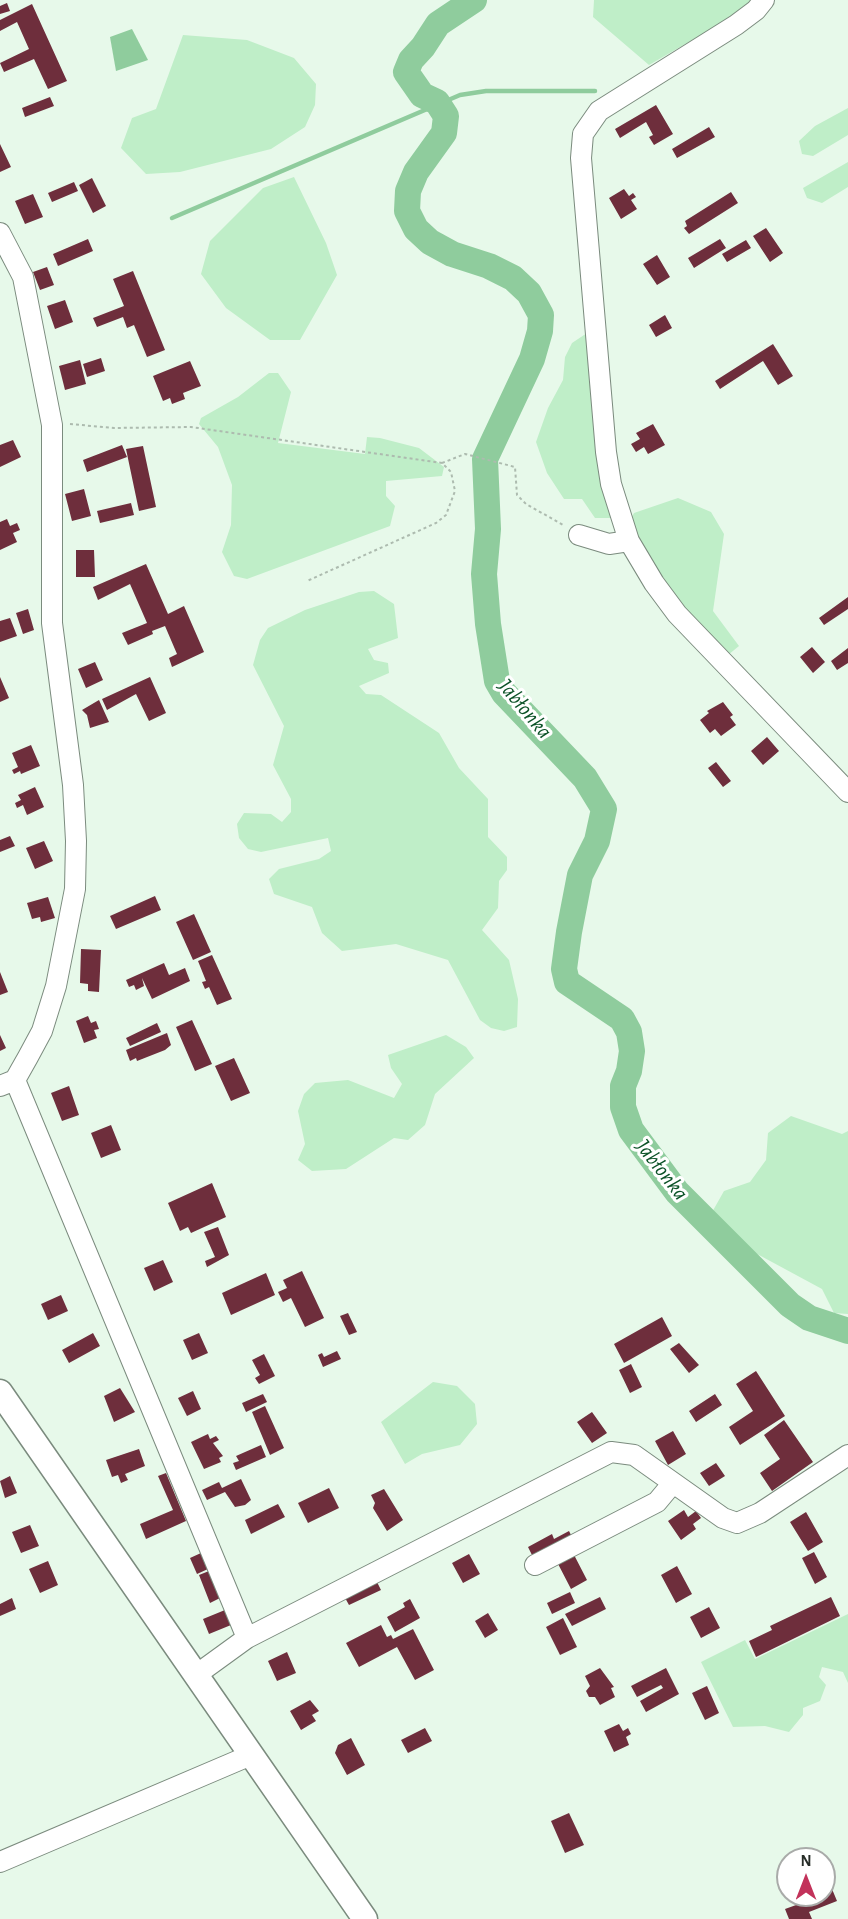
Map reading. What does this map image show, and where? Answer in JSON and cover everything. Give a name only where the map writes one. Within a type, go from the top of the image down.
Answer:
[{"type":"main road","points":[[0,1392],[365,1919]]},
{"type":"street","points":[[764,0],[756,10],[736,25],[599,111],[583,134],[581,158],[606,452],[611,484],[629,541],[654,583],[678,614],[848,792]]},
{"type":"street","points":[[0,233],[23,277],[52,425],[52,622],[73,784],[76,841],[75,889],[68,933],[45,1020],[7,1083],[247,1638]]},
{"type":"street","points":[[579,535],[609,544],[629,541]]},
{"type":"street","points":[[196,1675],[247,1638],[610,1452],[634,1455],[723,1518],[737,1523],[760,1513],[848,1455]]},
{"type":"street","points":[[535,1565],[657,1502],[672,1484]]},
{"type":"street","points":[[0,1862],[251,1755]]},
{"type":"path","points":[[52,425],[192,427],[442,463],[465,454],[515,467],[517,495],[526,504],[579,535]]},
{"type":"path","points":[[307,581],[436,523],[446,515],[455,491],[451,471],[442,463]]},
{"type":"shaded area","points":[[594,0],[751,0],[744,10],[649,65],[593,17]]},
{"type":"shaded area","points":[[132,29],[148,60],[116,71],[110,37]]},
{"type":"shaded area","points":[[183,35],[247,40],[294,58],[316,84],[315,105],[305,127],[271,149],[180,172],[146,174],[121,148],[132,118],[156,109]]},
{"type":"shaded area","points":[[848,108],[848,135],[813,156],[802,154],[799,141],[815,126]]},
{"type":"shaded area","points":[[848,162],[848,187],[822,203],[807,198],[803,188]]},
{"type":"shaded area","points":[[294,177],[326,243],[337,275],[300,340],[270,340],[226,308],[201,274],[210,241],[263,188]]},
{"type":"shaded area","points":[[587,333],[611,518],[595,518],[582,499],[564,499],[547,473],[536,442],[548,408],[563,380],[565,357],[572,343]]},
{"type":"shaded area","points":[[269,373],[278,373],[291,392],[278,443],[365,454],[367,437],[380,438],[419,448],[444,467],[442,476],[386,481],[386,496],[395,506],[390,526],[247,579],[234,576],[222,552],[231,525],[232,485],[218,447],[199,424],[201,418],[238,397]]},
{"type":"shaded area","points":[[678,498],[711,512],[724,534],[713,611],[739,646],[728,655],[681,614],[627,526],[634,513]]},
{"type":"shaded area","points":[[374,591],[394,604],[398,638],[368,649],[374,660],[388,663],[389,673],[359,686],[366,694],[381,695],[439,733],[459,768],[488,799],[488,837],[507,857],[507,870],[499,881],[498,908],[482,930],[509,960],[518,999],[517,1027],[504,1031],[491,1028],[480,1020],[448,960],[396,944],[342,951],[322,933],[312,907],[274,894],[269,879],[279,869],[319,859],[331,851],[328,838],[261,852],[248,849],[239,838],[237,824],[244,813],[271,814],[282,822],[291,812],[291,799],[273,765],[284,726],[253,665],[260,640],[268,628],[305,610],[359,592]]},
{"type":"shaded area","points":[[446,1035],[466,1047],[474,1058],[435,1094],[425,1125],[408,1140],[394,1138],[346,1169],[312,1171],[298,1160],[305,1144],[298,1111],[304,1094],[315,1083],[348,1080],[394,1098],[402,1084],[391,1068],[388,1055]]},
{"type":"shaded area","points":[[791,1116],[842,1134],[848,1131],[848,1314],[834,1313],[822,1289],[746,1248],[711,1214],[724,1191],[750,1182],[766,1160],[768,1133]]},
{"type":"shaded area","points":[[433,1382],[457,1386],[475,1404],[477,1424],[460,1445],[422,1454],[405,1464],[381,1422]]},
{"type":"shaded area","points":[[848,1614],[848,1683],[843,1672],[822,1667],[819,1677],[826,1685],[820,1701],[803,1708],[803,1715],[789,1732],[765,1726],[733,1727],[701,1662],[745,1640],[755,1659]]},
{"type":"building","points":[[7,3],[10,11],[0,14],[0,6]]},
{"type":"building","points":[[32,4],[67,81],[48,89],[34,59],[4,72],[0,63],[29,49],[17,22],[0,31],[0,20]]},
{"type":"building","points":[[50,97],[54,106],[25,117],[22,108]]},
{"type":"building","points":[[656,105],[673,134],[654,145],[649,137],[653,135],[646,122],[620,138],[615,129]]},
{"type":"building","points":[[709,127],[715,137],[677,158],[672,149]]},
{"type":"building","points":[[0,144],[11,167],[0,172]]},
{"type":"building","points":[[92,178],[106,206],[93,213],[79,185]]},
{"type":"building","points":[[74,182],[78,191],[52,202],[48,193]]},
{"type":"building","points":[[624,189],[629,196],[633,193],[636,197],[631,200],[637,209],[621,219],[609,198]]},
{"type":"building","points":[[731,192],[738,203],[689,234],[684,228],[687,226],[685,221]]},
{"type":"building","points":[[33,194],[43,217],[25,224],[15,201]]},
{"type":"building","points":[[766,228],[783,253],[770,262],[753,236]]},
{"type":"building","points":[[88,239],[93,251],[58,266],[53,254]]},
{"type":"building","points":[[720,239],[726,248],[694,268],[688,258]]},
{"type":"building","points":[[746,240],[751,248],[727,262],[722,254]]},
{"type":"building","points":[[657,255],[670,277],[657,285],[643,264]]},
{"type":"building","points":[[47,267],[54,285],[40,290],[33,272]]},
{"type":"building","points":[[133,271],[165,350],[147,357],[134,325],[127,328],[123,317],[97,327],[93,318],[124,306],[113,279]]},
{"type":"building","points":[[65,300],[73,322],[55,329],[47,306]]},
{"type":"building","points":[[665,315],[672,328],[656,337],[649,325]]},
{"type":"building","points":[[773,344],[793,376],[778,385],[763,361],[720,389],[715,381]]},
{"type":"building","points":[[101,358],[105,371],[87,377],[83,364]]},
{"type":"building","points":[[80,360],[86,384],[65,390],[59,366]]},
{"type":"building","points":[[190,361],[201,386],[183,393],[185,399],[172,404],[170,398],[163,401],[153,376]]},
{"type":"building","points":[[653,424],[665,445],[648,454],[644,447],[636,452],[631,444],[640,439],[636,433]]},
{"type":"building","points":[[13,440],[21,457],[0,467],[0,445]]},
{"type":"building","points":[[122,445],[127,457],[87,472],[83,460]]},
{"type":"building","points":[[143,446],[156,507],[139,511],[126,449]]},
{"type":"building","points":[[84,489],[91,516],[72,521],[65,494]]},
{"type":"building","points":[[131,503],[134,515],[100,523],[97,511]]},
{"type":"building","points":[[7,519],[10,526],[17,523],[20,530],[13,533],[17,542],[0,550],[0,522]]},
{"type":"building","points":[[76,550],[94,550],[95,577],[76,577]]},
{"type":"building","points":[[146,564],[168,614],[184,606],[204,652],[172,667],[169,658],[177,654],[165,626],[128,645],[122,633],[147,623],[130,584],[98,600],[93,587]]},
{"type":"building","points":[[848,597],[848,609],[824,625],[819,618]]},
{"type":"building","points":[[28,609],[34,630],[23,634],[16,613]]},
{"type":"building","points":[[10,618],[17,636],[0,642],[0,621]]},
{"type":"building","points":[[812,647],[825,662],[813,673],[800,657]]},
{"type":"building","points":[[848,648],[848,663],[837,670],[831,661]]},
{"type":"building","points":[[95,662],[103,680],[86,688],[78,669]]},
{"type":"building","points":[[0,677],[9,698],[0,702]]},
{"type":"building","points":[[150,677],[166,713],[149,721],[136,694],[107,710],[102,699]]},
{"type":"building","points":[[99,700],[109,722],[90,728],[87,715],[82,710]]},
{"type":"building","points":[[723,702],[733,715],[730,717],[736,725],[721,736],[715,729],[710,733],[700,720],[709,713],[707,711]]},
{"type":"building","points":[[767,737],[779,751],[763,765],[751,751]]},
{"type":"building","points":[[31,745],[40,766],[21,774],[20,771],[14,774],[12,770],[18,767],[12,753]]},
{"type":"building","points":[[716,762],[731,781],[723,787],[708,768]]},
{"type":"building","points":[[35,787],[44,807],[27,815],[23,805],[17,808],[15,803],[21,800],[18,795]]},
{"type":"building","points":[[10,836],[15,846],[0,852],[0,840]]},
{"type":"building","points":[[44,841],[53,861],[35,869],[26,848]]},
{"type":"building","points":[[155,896],[161,910],[116,929],[110,916]]},
{"type":"building","points":[[48,897],[55,918],[41,922],[40,917],[32,919],[27,903]]},
{"type":"building","points":[[194,914],[211,952],[193,960],[176,922]]},
{"type":"building","points":[[81,949],[101,950],[99,992],[88,991],[88,984],[80,983]]},
{"type":"building","points":[[212,955],[232,999],[217,1005],[209,987],[205,989],[202,982],[206,981],[198,961]]},
{"type":"building","points":[[164,963],[169,975],[185,968],[190,981],[152,999],[142,978],[144,986],[136,990],[134,985],[129,987],[126,980]]},
{"type":"building","points":[[0,972],[8,992],[0,995]]},
{"type":"building","points":[[88,1016],[91,1023],[96,1021],[99,1029],[94,1030],[97,1038],[84,1043],[76,1021]]},
{"type":"building","points":[[192,1020],[212,1064],[195,1071],[176,1027]]},
{"type":"building","points":[[157,1023],[161,1032],[130,1046],[126,1038]]},
{"type":"building","points":[[167,1033],[171,1045],[165,1050],[137,1061],[136,1058],[130,1061],[126,1050]]},
{"type":"building","points":[[0,1035],[6,1048],[0,1051]]},
{"type":"building","points":[[234,1058],[250,1093],[231,1101],[215,1066]]},
{"type":"building","points":[[69,1086],[79,1115],[62,1121],[51,1093]]},
{"type":"building","points":[[111,1125],[121,1150],[101,1158],[91,1133]]},
{"type":"building","points":[[212,1183],[226,1217],[191,1233],[188,1227],[180,1231],[168,1203]]},
{"type":"building","points":[[218,1227],[229,1255],[207,1267],[205,1261],[215,1257],[204,1232]]},
{"type":"building","points":[[163,1260],[173,1282],[154,1291],[144,1268]]},
{"type":"building","points":[[302,1271],[324,1318],[305,1327],[291,1298],[283,1302],[278,1292],[287,1288],[283,1280]]},
{"type":"building","points":[[266,1273],[275,1295],[231,1315],[222,1293]]},
{"type":"building","points":[[61,1295],[68,1311],[48,1320],[41,1304]]},
{"type":"building","points":[[348,1313],[357,1332],[349,1335],[340,1316]]},
{"type":"building","points":[[662,1317],[672,1336],[624,1363],[614,1344]]},
{"type":"building","points":[[93,1333],[100,1346],[69,1363],[62,1350]]},
{"type":"building","points":[[199,1333],[208,1353],[192,1360],[183,1340]]},
{"type":"building","points":[[679,1343],[699,1365],[689,1373],[670,1349]]},
{"type":"building","points":[[337,1351],[341,1359],[323,1367],[318,1355],[322,1353],[324,1357]]},
{"type":"building","points":[[264,1354],[275,1376],[259,1384],[255,1378],[260,1375],[252,1360]]},
{"type":"building","points":[[631,1364],[642,1387],[630,1393],[619,1370]]},
{"type":"building","points":[[756,1371],[785,1416],[740,1445],[729,1427],[753,1411],[736,1384]]},
{"type":"building","points":[[120,1388],[135,1412],[114,1422],[104,1396]]},
{"type":"building","points":[[193,1391],[201,1409],[187,1416],[178,1398]]},
{"type":"building","points":[[263,1394],[267,1402],[246,1412],[242,1403]]},
{"type":"building","points":[[715,1394],[722,1405],[696,1422],[689,1411]]},
{"type":"building","points":[[265,1406],[284,1448],[270,1455],[252,1412]]},
{"type":"building","points":[[592,1412],[607,1433],[592,1443],[577,1422]]},
{"type":"building","points":[[784,1420],[813,1462],[772,1491],[760,1473],[780,1459],[764,1435]]},
{"type":"building","points":[[673,1431],[686,1454],[668,1465],[655,1441]]},
{"type":"building","points":[[208,1434],[210,1439],[216,1436],[219,1440],[213,1443],[223,1456],[219,1458],[221,1462],[204,1469],[191,1442]]},
{"type":"building","points":[[261,1445],[266,1457],[236,1470],[233,1463],[239,1461],[236,1456]]},
{"type":"building","points":[[139,1449],[145,1466],[125,1474],[128,1480],[121,1483],[118,1475],[112,1477],[106,1460]]},
{"type":"building","points":[[716,1463],[725,1476],[709,1486],[700,1473]]},
{"type":"building","points":[[166,1473],[186,1521],[146,1539],[140,1524],[173,1510],[158,1476]]},
{"type":"building","points":[[10,1476],[17,1493],[5,1498],[0,1481]]},
{"type":"building","points":[[241,1479],[251,1500],[245,1505],[235,1507],[225,1492],[207,1500],[202,1490],[219,1482],[222,1488]]},
{"type":"building","points":[[329,1488],[339,1508],[308,1523],[298,1503]]},
{"type":"building","points":[[384,1489],[403,1520],[387,1531],[373,1508],[375,1503],[371,1495]]},
{"type":"building","points":[[278,1504],[285,1517],[251,1534],[245,1520]]},
{"type":"building","points":[[684,1510],[688,1517],[696,1511],[701,1518],[693,1524],[696,1529],[681,1540],[668,1521]]},
{"type":"building","points":[[806,1512],[823,1542],[808,1551],[790,1522]]},
{"type":"building","points":[[30,1525],[39,1546],[21,1553],[12,1532]]},
{"type":"building","points":[[569,1531],[573,1539],[534,1559],[528,1547],[552,1534],[554,1539]]},
{"type":"building","points":[[572,1551],[587,1580],[571,1589],[556,1560]]},
{"type":"building","points":[[814,1552],[827,1577],[815,1584],[802,1558]]},
{"type":"building","points":[[201,1553],[208,1569],[197,1574],[190,1558]]},
{"type":"building","points":[[469,1554],[480,1574],[463,1583],[452,1563]]},
{"type":"building","points":[[48,1561],[58,1585],[40,1593],[29,1569]]},
{"type":"building","points":[[677,1566],[692,1594],[676,1603],[661,1575]]},
{"type":"building","points":[[209,1571],[220,1598],[210,1603],[199,1575]]},
{"type":"building","points":[[376,1580],[381,1590],[349,1605],[344,1596]]},
{"type":"building","points":[[570,1592],[575,1603],[552,1614],[547,1603]]},
{"type":"building","points":[[600,1597],[606,1609],[572,1626],[565,1614]]},
{"type":"building","points":[[831,1597],[840,1616],[756,1657],[749,1641],[772,1630],[770,1626]]},
{"type":"building","points":[[12,1598],[16,1609],[0,1616],[0,1604]]},
{"type":"building","points":[[410,1599],[420,1618],[395,1632],[387,1617],[405,1607],[403,1603]]},
{"type":"building","points":[[709,1607],[720,1628],[701,1638],[690,1617]]},
{"type":"building","points":[[225,1610],[231,1625],[209,1634],[203,1619]]},
{"type":"building","points":[[488,1613],[498,1630],[485,1638],[475,1621]]},
{"type":"building","points":[[563,1618],[577,1647],[560,1655],[546,1627]]},
{"type":"building","points":[[381,1625],[387,1637],[391,1635],[393,1639],[413,1629],[434,1670],[415,1680],[397,1647],[359,1667],[346,1643]]},
{"type":"building","points":[[287,1652],[296,1673],[277,1681],[268,1661]]},
{"type":"building","points":[[600,1668],[614,1687],[611,1688],[615,1697],[600,1705],[595,1697],[589,1697],[586,1691],[590,1686],[585,1676]]},
{"type":"building","points":[[666,1668],[679,1694],[646,1712],[640,1701],[663,1688],[661,1685],[637,1697],[631,1686]]},
{"type":"building","points":[[707,1686],[719,1713],[705,1720],[692,1693]]},
{"type":"building","points":[[310,1700],[319,1711],[312,1715],[316,1721],[301,1730],[290,1711]]},
{"type":"building","points":[[619,1724],[623,1731],[628,1728],[631,1734],[626,1737],[629,1745],[614,1752],[604,1731]]},
{"type":"building","points":[[425,1728],[432,1741],[408,1753],[401,1740]]},
{"type":"building","points":[[351,1738],[365,1765],[347,1775],[335,1753],[338,1745]]},
{"type":"building","points":[[569,1813],[584,1845],[565,1853],[551,1821]]},
{"type":"building","points":[[822,1907],[809,1912],[812,1919],[789,1919],[785,1909]]},
{"type":"waterway","name":"Jabłonka","points":[[474,0],[438,24],[423,47],[411,60],[406,72],[422,95],[437,102],[446,116],[444,133],[416,172],[408,191],[407,211],[416,229],[430,242],[452,254],[489,266],[513,278],[529,293],[541,315],[540,331],[532,359],[485,459],[488,529],[484,574],[488,624],[497,681],[504,693],[585,778],[604,809],[597,841],[580,875],[564,969],[567,982],[622,1019],[629,1032],[632,1051],[629,1071],[623,1086],[623,1107],[631,1130],[677,1192],[790,1305],[809,1318],[848,1331]]},
{"type":"waterway","points":[[172,218],[460,95],[486,91],[595,91]]}]
